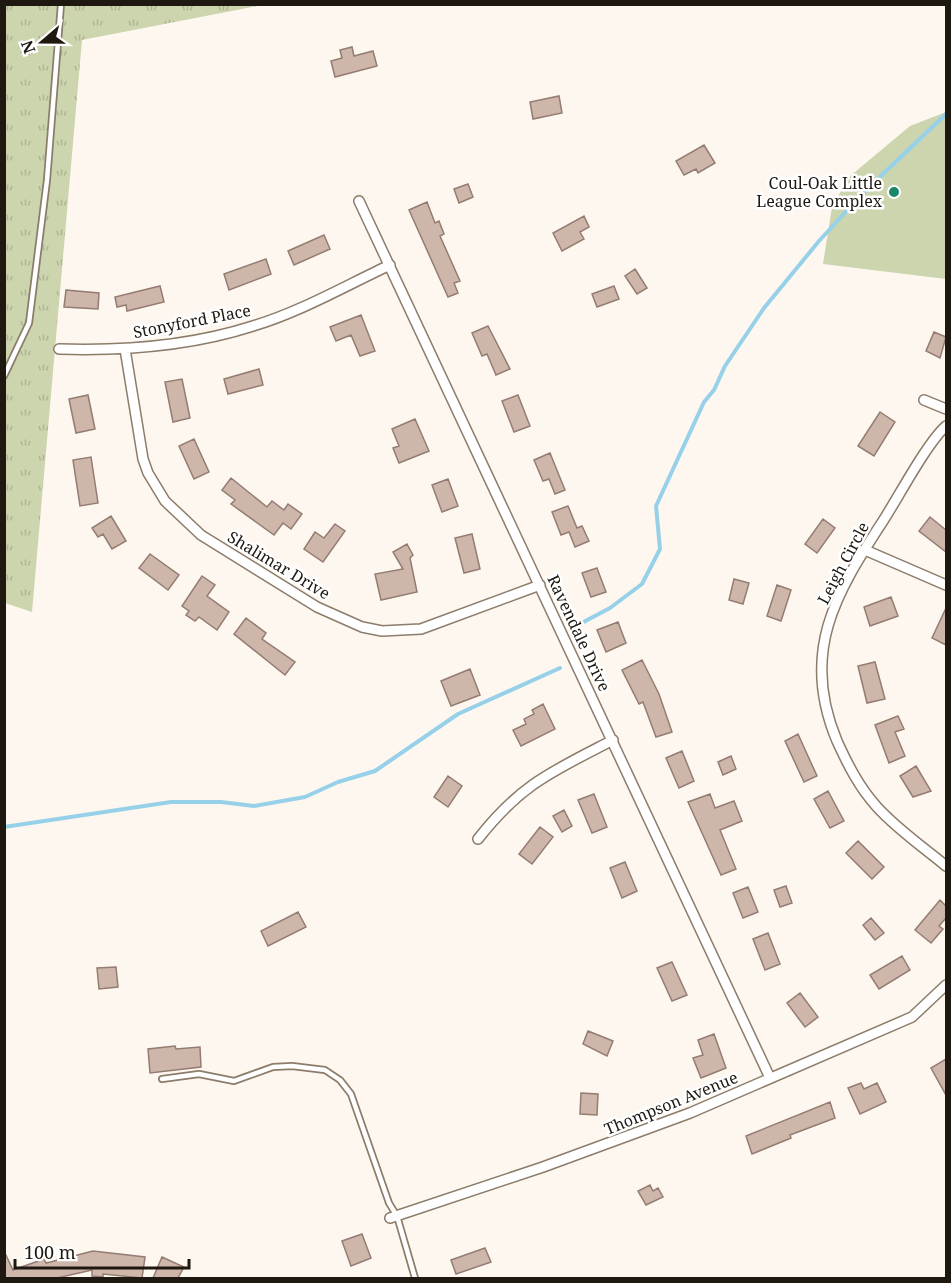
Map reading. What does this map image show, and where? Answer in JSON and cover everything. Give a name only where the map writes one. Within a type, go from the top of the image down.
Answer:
[{"type":"street","name":"Ravendale Drive","points":[[359,201],[770,1078]]},
{"type":"street","name":"Stonyford Place","points":[[59,349],[125,350],[253,327],[390,265]]},
{"type":"street","name":"Shalimar Drive","points":[[125,350],[143,459],[152,481],[165,501],[201,535],[317,607],[362,627],[382,631],[406,631],[450,620],[540,585]]},
{"type":"street","points":[[924,400],[946,409]]},
{"type":"street","name":"Leigh Circle","points":[[946,426],[865,550],[837,601],[824,638],[820,658],[823,697],[846,762],[866,795],[879,809],[946,866]]},
{"type":"street","points":[[865,550],[946,585]]},
{"type":"street","points":[[478,839],[500,812],[526,788],[613,740]]},
{"type":"street","name":"Thompson Avenue","points":[[394,1217],[648,1130],[912,1017],[946,985]]},
{"type":"lane","points":[[4,376],[29,323],[47,180],[61,4]]},
{"type":"lane","points":[[162,1079],[200,1074],[234,1081],[273,1067],[292,1066],[325,1070],[340,1080],[351,1094],[415,1278]]},
{"type":"green space","points":[[5,5],[263,5],[82,40],[32,612],[5,603]]},
{"type":"green space","name":"Coul-Oak Little League Complex","points":[[946,112],[946,279],[823,264],[832,207],[849,177],[910,126]]},
{"type":"building","points":[[352,47],[354,56],[373,51],[377,66],[335,77],[331,61],[342,58],[340,50]]},
{"type":"building","points":[[559,96],[562,113],[533,119],[530,102]]},
{"type":"building","points":[[704,145],[715,163],[698,173],[696,169],[684,175],[676,161]]},
{"type":"building","points":[[468,184],[473,197],[459,203],[454,189]]},
{"type":"building","points":[[427,202],[435,223],[439,221],[444,234],[440,236],[460,281],[454,283],[458,293],[448,297],[409,210]]},
{"type":"building","points":[[584,216],[589,227],[580,232],[584,239],[562,251],[553,233]]},
{"type":"building","points":[[324,235],[330,249],[294,265],[288,251]]},
{"type":"building","points":[[266,259],[271,274],[229,290],[224,274]]},
{"type":"building","points":[[635,269],[647,288],[637,294],[625,276]]},
{"type":"building","points":[[160,286],[164,302],[127,311],[126,305],[117,307],[115,297]]},
{"type":"building","points":[[614,286],[619,299],[597,307],[592,294]]},
{"type":"building","points":[[66,290],[99,293],[98,309],[64,307]]},
{"type":"building","points":[[361,315],[375,351],[360,356],[351,335],[336,341],[330,327]]},
{"type":"building","points":[[488,326],[510,369],[496,375],[487,354],[482,356],[472,333]]},
{"type":"building","points":[[934,332],[946,337],[940,358],[926,351]]},
{"type":"building","points":[[259,369],[263,385],[228,394],[224,379]]},
{"type":"building","points":[[182,379],[190,418],[173,422],[165,382]]},
{"type":"building","points":[[88,395],[95,429],[76,433],[69,399]]},
{"type":"building","points":[[518,395],[530,426],[514,432],[502,401]]},
{"type":"building","points":[[880,412],[895,422],[874,456],[858,446]]},
{"type":"building","points":[[415,419],[429,451],[399,463],[393,448],[399,446],[392,429]]},
{"type":"building","points":[[194,439],[209,472],[194,479],[179,446]]},
{"type":"building","points":[[550,453],[565,490],[555,494],[549,479],[543,481],[534,460]]},
{"type":"building","points":[[91,457],[98,503],[80,506],[73,460]]},
{"type":"building","points":[[231,478],[267,507],[272,501],[284,510],[288,504],[302,514],[291,529],[283,523],[274,535],[231,504],[235,500],[222,490]]},
{"type":"building","points":[[448,479],[458,506],[442,512],[432,485]]},
{"type":"building","points":[[568,506],[577,528],[582,526],[589,541],[575,547],[569,532],[561,535],[552,512]]},
{"type":"building","points":[[111,516],[126,541],[112,549],[103,534],[98,537],[92,528]]},
{"type":"building","points":[[930,517],[946,530],[946,552],[919,531]]},
{"type":"building","points":[[823,519],[835,528],[817,553],[805,544]]},
{"type":"building","points":[[335,524],[345,531],[323,562],[304,549],[315,532],[324,538]]},
{"type":"building","points":[[472,534],[480,569],[464,573],[455,538]]},
{"type":"building","points":[[407,544],[413,555],[410,558],[417,592],[381,600],[375,574],[403,569],[393,552]]},
{"type":"building","points":[[150,554],[179,575],[168,590],[139,568]]},
{"type":"building","points":[[597,568],[606,592],[591,597],[582,573]]},
{"type":"building","points":[[202,576],[215,585],[207,596],[229,612],[217,630],[199,617],[195,621],[186,615],[189,611],[182,606]]},
{"type":"building","points":[[734,579],[749,583],[743,604],[729,600]]},
{"type":"building","points":[[777,585],[791,590],[781,621],[767,616]]},
{"type":"building","points":[[891,597],[898,616],[870,626],[864,607]]},
{"type":"building","points":[[946,608],[946,645],[932,638]]},
{"type":"building","points":[[246,618],[266,633],[262,639],[295,662],[285,675],[234,634]]},
{"type":"building","points":[[618,622],[626,643],[606,652],[597,630]]},
{"type":"building","points":[[642,660],[659,694],[672,732],[656,737],[643,702],[639,704],[622,670]]},
{"type":"building","points":[[875,662],[885,699],[867,703],[858,666]]},
{"type":"building","points":[[470,669],[480,695],[451,706],[441,681]]},
{"type":"building","points":[[543,704],[555,729],[521,746],[513,730],[526,724],[524,719],[534,714],[532,710]]},
{"type":"building","points":[[898,716],[904,729],[895,732],[905,756],[889,763],[875,725]]},
{"type":"building","points":[[798,734],[817,776],[804,782],[785,741]]},
{"type":"building","points":[[682,751],[694,781],[679,788],[666,758]]},
{"type":"building","points":[[731,756],[736,769],[723,775],[718,762]]},
{"type":"building","points":[[916,766],[931,791],[913,797],[900,776]]},
{"type":"building","points":[[448,776],[462,786],[448,807],[434,797]]},
{"type":"building","points":[[828,791],[844,821],[830,828],[814,799]]},
{"type":"building","points":[[594,794],[607,827],[592,833],[578,800]]},
{"type":"building","points":[[710,794],[715,808],[734,801],[742,821],[720,830],[736,869],[721,875],[688,802]]},
{"type":"building","points":[[564,810],[572,826],[562,832],[553,816]]},
{"type":"building","points":[[540,827],[553,837],[532,864],[519,854]]},
{"type":"building","points":[[858,841],[884,867],[872,879],[846,853]]},
{"type":"building","points":[[625,862],[637,891],[622,898],[610,868]]},
{"type":"building","points":[[786,886],[792,903],[780,907],[774,890]]},
{"type":"building","points":[[748,887],[758,912],[743,918],[733,893]]},
{"type":"building","points":[[940,900],[946,906],[946,918],[939,926],[943,929],[931,943],[915,930]]},
{"type":"building","points":[[298,912],[306,927],[268,946],[261,931]]},
{"type":"building","points":[[871,918],[884,933],[875,940],[863,925]]},
{"type":"building","points":[[768,933],[780,964],[765,970],[753,939]]},
{"type":"building","points":[[902,956],[910,970],[879,989],[870,975]]},
{"type":"building","points":[[672,962],[687,995],[672,1001],[657,968]]},
{"type":"building","points":[[116,967],[118,987],[99,989],[97,968]]},
{"type":"building","points":[[800,993],[818,1017],[805,1027],[787,1003]]},
{"type":"building","points":[[588,1031],[613,1041],[607,1056],[583,1044]]},
{"type":"building","points":[[714,1034],[726,1068],[701,1078],[693,1058],[703,1055],[698,1040]]},
{"type":"building","points":[[175,1046],[176,1049],[200,1047],[201,1067],[150,1073],[148,1049]]},
{"type":"building","points":[[946,1059],[946,1095],[931,1068]]},
{"type":"building","points":[[861,1083],[864,1089],[877,1083],[886,1102],[860,1114],[848,1088]]},
{"type":"building","points":[[581,1093],[598,1094],[597,1115],[580,1114]]},
{"type":"building","points":[[830,1102],[835,1118],[790,1135],[791,1138],[752,1154],[746,1136]]},
{"type":"building","points":[[650,1185],[653,1191],[658,1188],[663,1197],[646,1205],[638,1191]]},
{"type":"building","points":[[362,1234],[371,1258],[351,1266],[342,1241]]},
{"type":"building","points":[[485,1248],[491,1262],[456,1274],[451,1260]]},
{"type":"building","points":[[4,1251],[13,1270],[44,1259],[46,1263],[93,1251],[145,1257],[142,1278],[103,1274],[103,1277],[92,1276],[92,1270],[57,1278],[4,1278]]},
{"type":"building","points":[[162,1257],[184,1267],[178,1278],[153,1278]]},
{"type":"waterway","points":[[574,627],[610,608],[642,584],[660,549],[656,506],[704,402],[714,390],[725,366],[764,308],[819,241],[864,192],[946,114]]},
{"type":"waterway","points":[[4,827],[171,802],[221,802],[254,806],[305,797],[338,782],[375,771],[458,714],[560,668]]},
{"type":"place","name":"Coul-Oak Little League Complex","points":[[894,192]]}]
